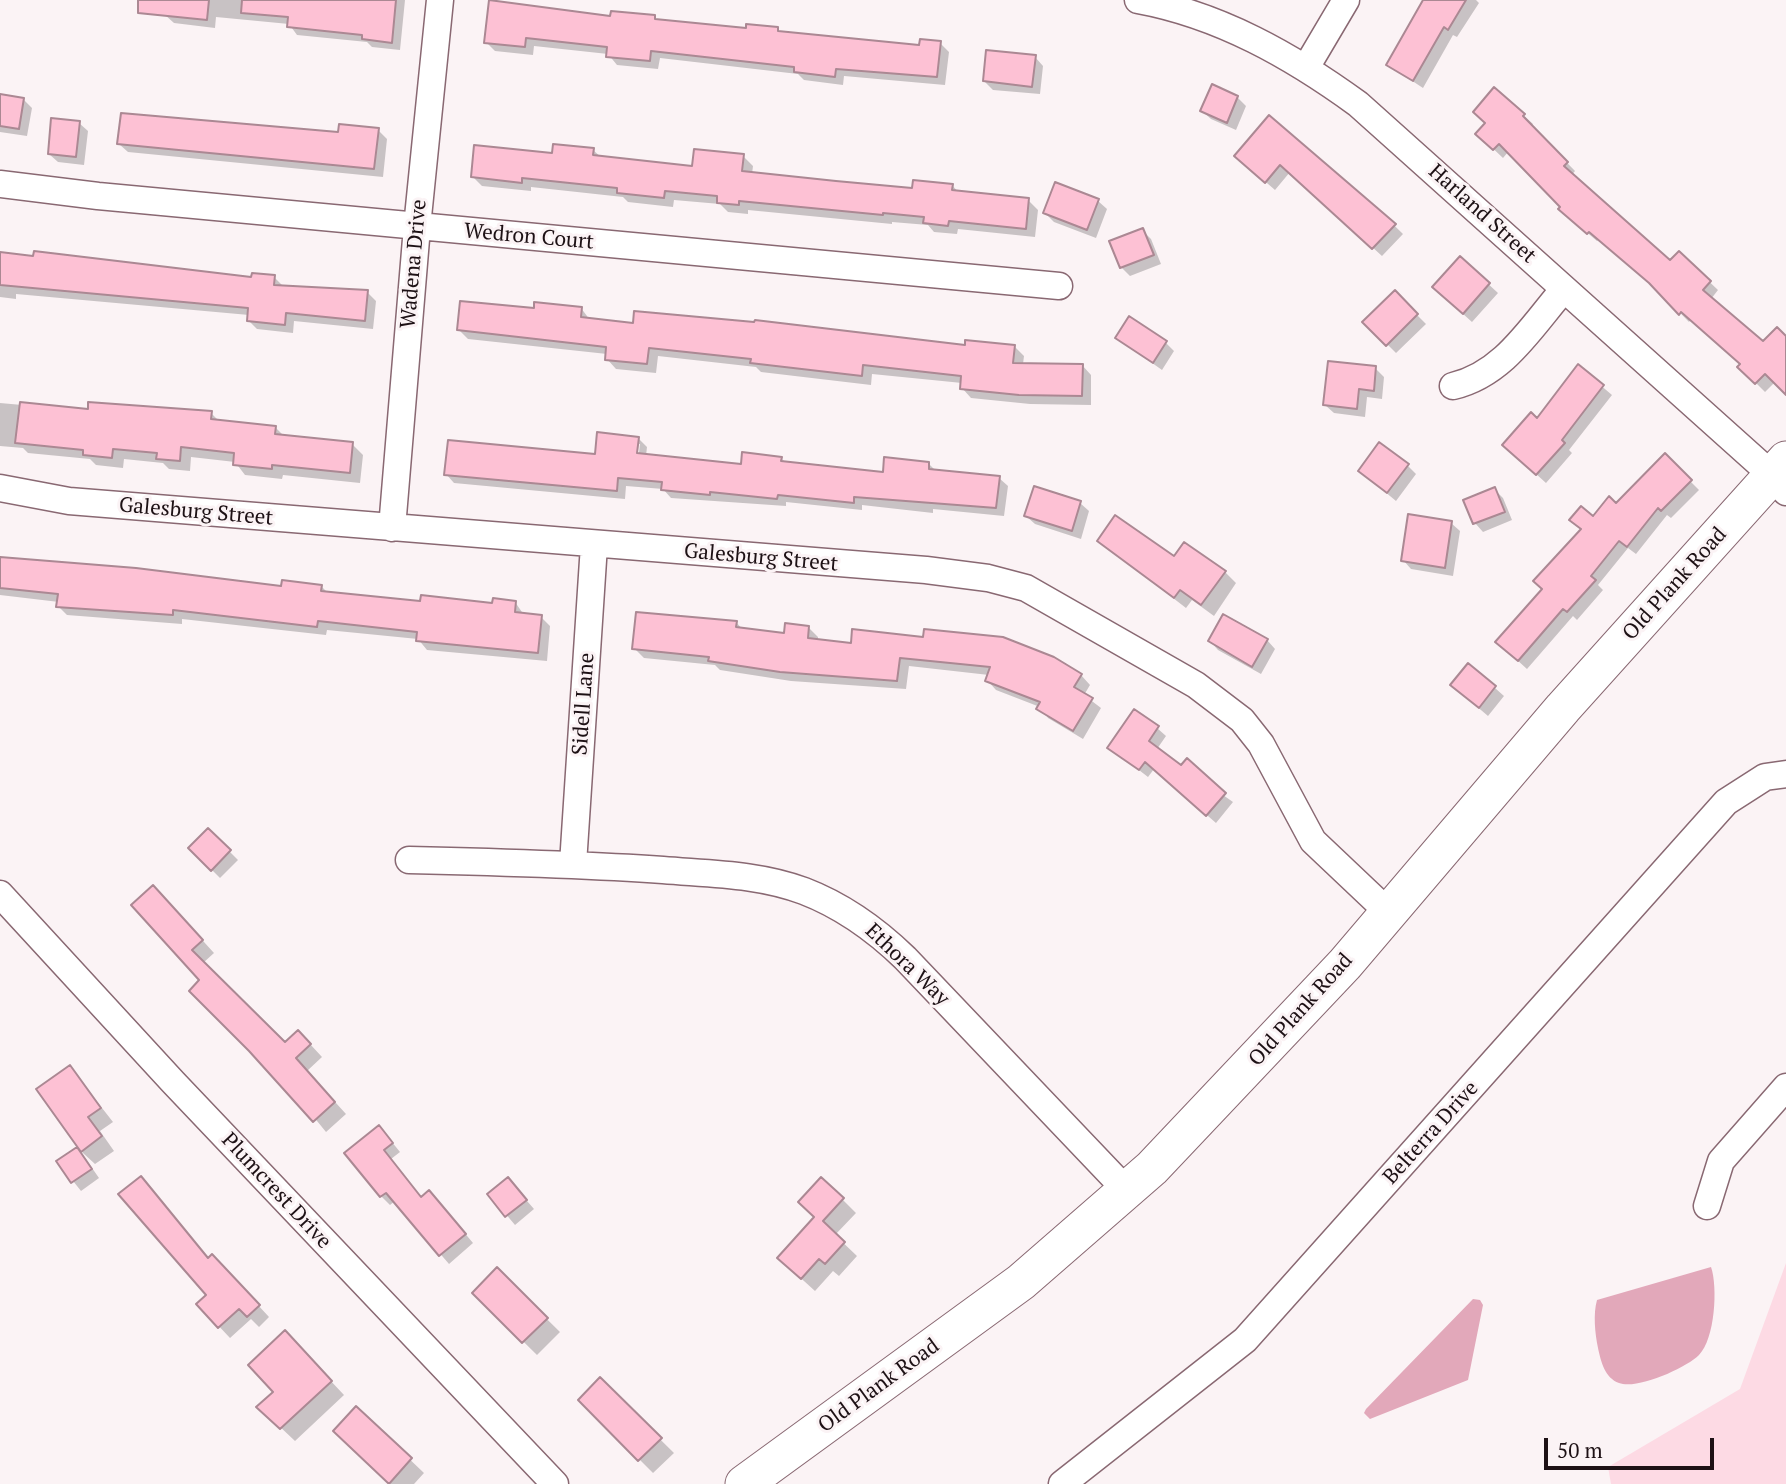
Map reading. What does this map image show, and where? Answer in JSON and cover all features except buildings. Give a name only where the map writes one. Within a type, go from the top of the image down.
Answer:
[{"type":"street","name":"Wadena Drive","points":[[392,528],[417,227],[440,0]]},
{"type":"street","name":"Harland Street","points":[[1138,0],[1213,21],[1307,66],[1389,130],[1563,289],[1781,476]]},
{"type":"street","points":[[1307,66],[1346,0]]},
{"type":"street","name":"Wedron Court","points":[[0,184],[417,227],[1059,286]]},
{"type":"street","points":[[1453,386],[1475,381],[1494,369],[1563,289]]},
{"type":"street","name":"Old Plank Road","points":[[744,1484],[1021,1282],[1127,1191],[1268,1048],[1554,718],[1781,476]]},
{"type":"street","name":"Galesburg Street","points":[[0,488],[69,501],[926,570],[988,578],[1026,588],[1185,679],[1242,720],[1261,744],[1313,841],[1388,912]]},
{"type":"street","name":"Sidell Lane","points":[[573,864],[594,545]]},
{"type":"street","name":"Belterra Drive","points":[[1067,1483],[1245,1340],[1726,802],[1765,777],[1786,774]]},
{"type":"street","name":"Ethora Way","points":[[409,860],[573,864],[755,878],[804,891],[848,912],[905,958],[1127,1191]]},
{"type":"street","name":"Plumcrest Drive","points":[[0,894],[173,1082],[555,1484]]},
{"type":"street","points":[[1707,1206],[1721,1161],[1786,1087]]},
{"type":"shaded area","points":[[1786,1263],[1786,1484],[1611,1484],[1608,1467],[1740,1389]]},
{"type":"shaded area","points":[[1711,1267],[1714,1313],[1709,1337],[1699,1355],[1673,1371],[1649,1381],[1627,1384],[1614,1381],[1602,1364],[1597,1342],[1597,1300]]},
{"type":"shaded area","points":[[1473,1299],[1480,1300],[1483,1305],[1468,1380],[1370,1419],[1364,1413],[1366,1409]]}]
